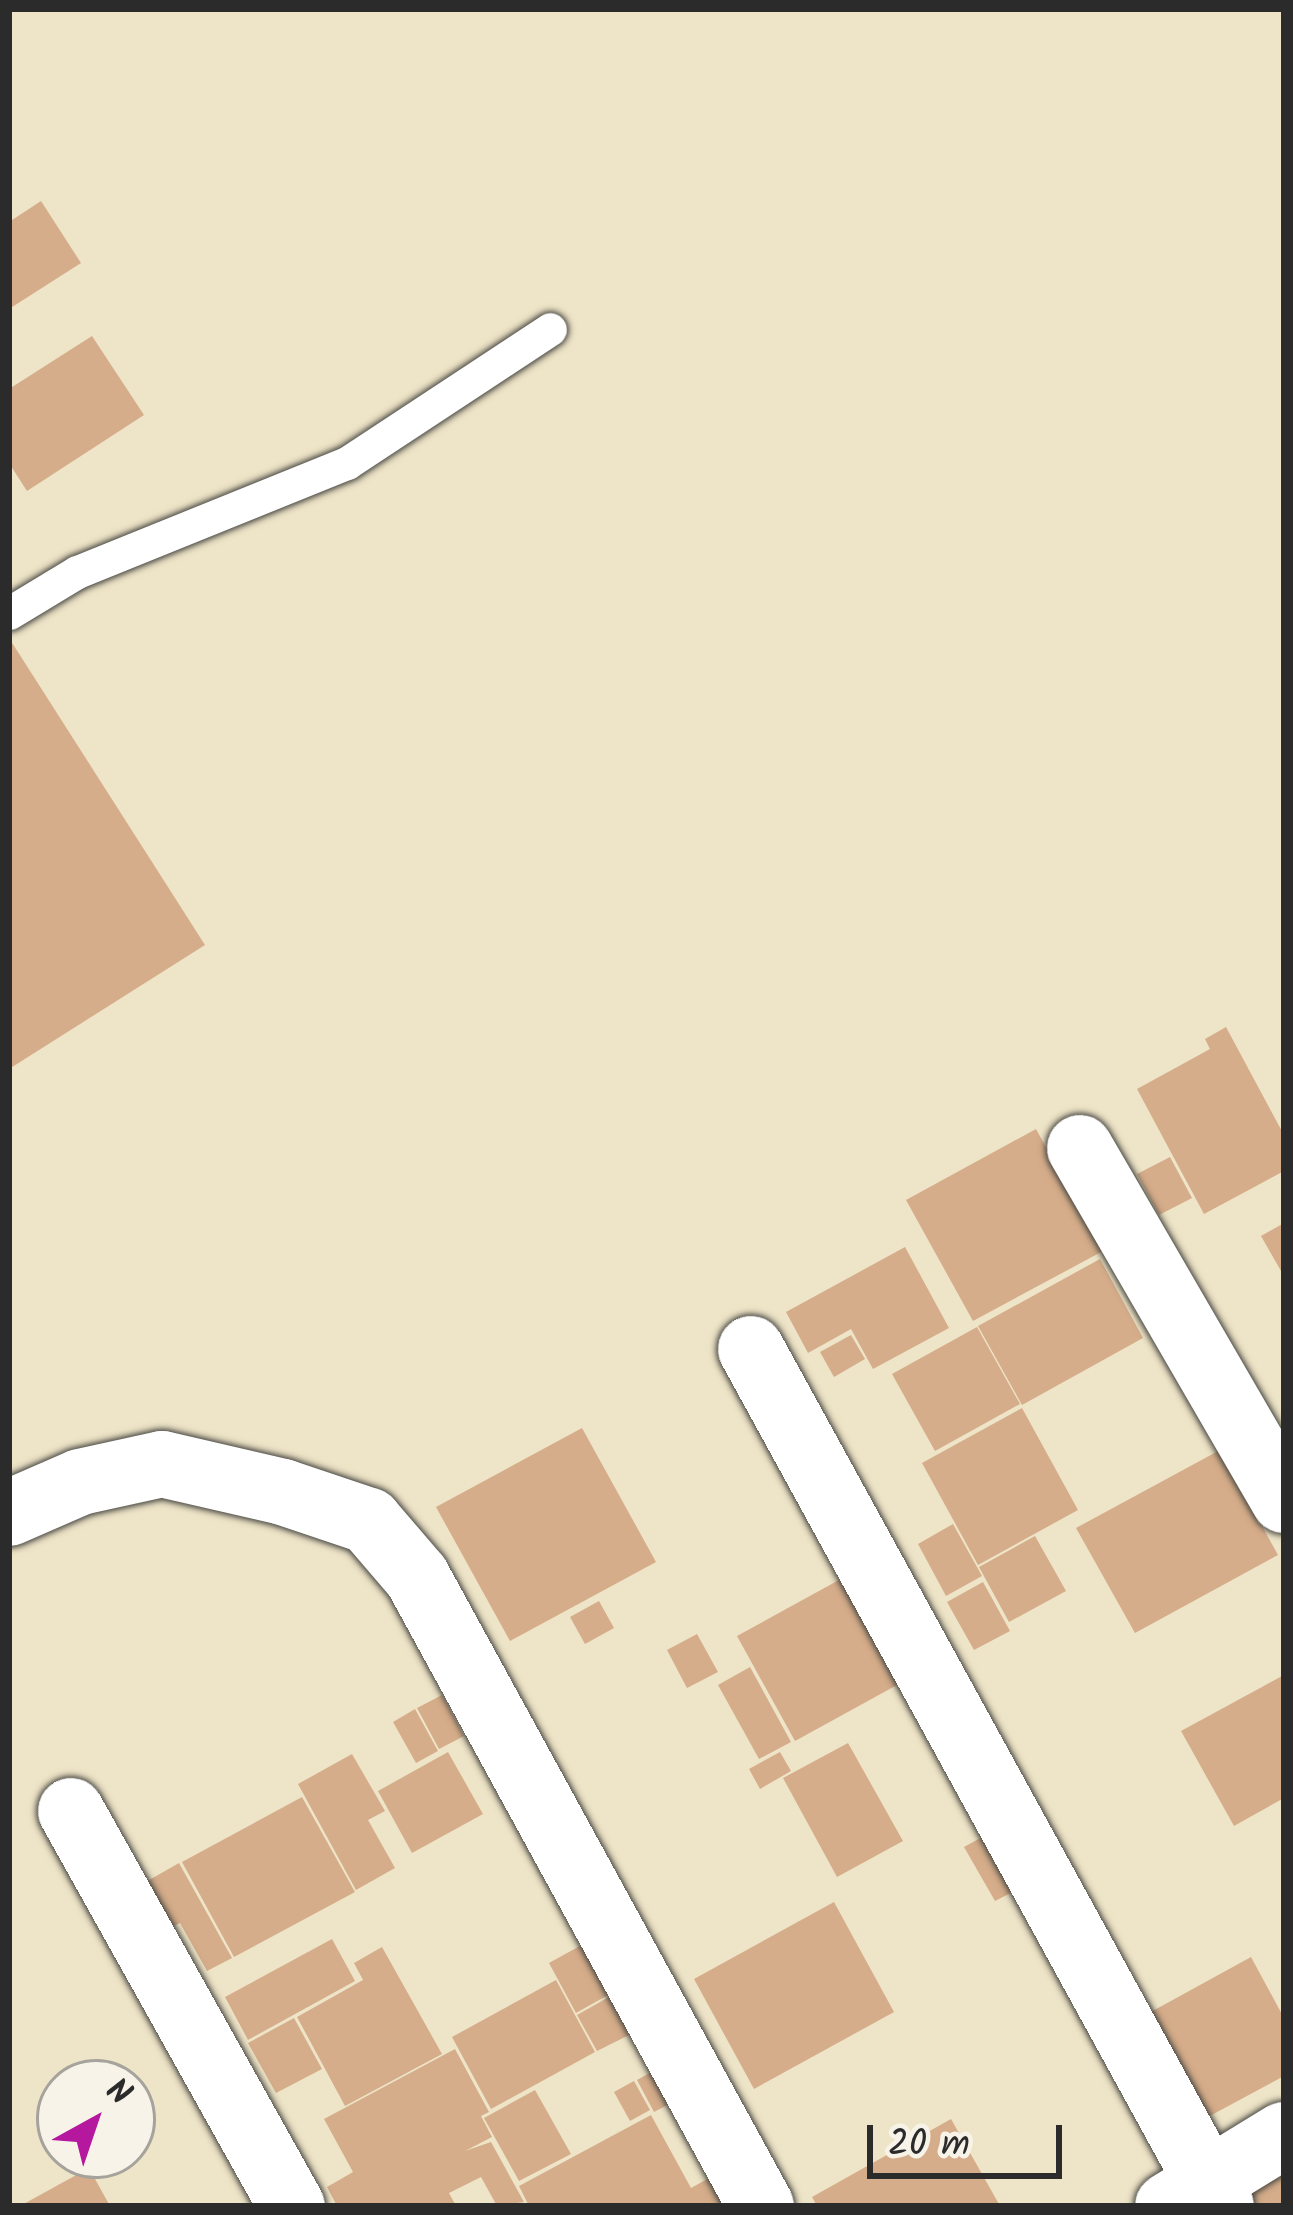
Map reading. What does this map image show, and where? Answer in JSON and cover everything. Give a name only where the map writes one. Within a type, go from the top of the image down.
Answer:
[{"type":"street","points":[[1080,1148],[1284,1500]]},
{"type":"street","points":[[751,1349],[1199,2198],[1284,2135]]},
{"type":"street","points":[[9,1513],[80,1482],[162,1464],[283,1492],[369,1521],[417,1577],[760,2206]]},
{"type":"street","points":[[71,1810],[292,2206]]},
{"type":"lane","points":[[9,613],[77,572],[347,463],[550,329]]},
{"type":"building","points":[[41,201],[81,263],[9,309],[9,222]]},
{"type":"building","points":[[92,336],[144,415],[27,491],[9,463],[9,389]]},
{"type":"building","points":[[9,638],[205,945],[9,1069]]},
{"type":"building","points":[[1226,1027],[1284,1135],[1284,1171],[1204,1214],[1137,1089],[1210,1049],[1205,1039]]},
{"type":"building","points":[[1036,1129],[1103,1251],[973,1321],[906,1200]]},
{"type":"building","points":[[1170,1157],[1192,1198],[1159,1215],[1137,1174]]},
{"type":"building","points":[[1284,1223],[1284,1270],[1281,1271],[1261,1236]]},
{"type":"building","points":[[905,1247],[949,1328],[873,1369],[851,1329],[808,1353],[786,1312]]},
{"type":"building","points":[[1100,1259],[1143,1338],[1022,1405],[978,1326]]},
{"type":"building","points":[[977,1327],[1020,1404],[935,1451],[892,1374]]},
{"type":"building","points":[[851,1335],[865,1359],[834,1377],[820,1352]]},
{"type":"building","points":[[1022,1408],[1078,1510],[978,1565],[922,1463]]},
{"type":"building","points":[[582,1428],[656,1562],[510,1641],[436,1507]]},
{"type":"building","points":[[1220,1450],[1278,1555],[1135,1633],[1076,1528]]},
{"type":"building","points":[[953,1524],[982,1576],[946,1596],[918,1544]]},
{"type":"building","points":[[1035,1536],[1066,1591],[1009,1622],[979,1567]]},
{"type":"building","points":[[859,1569],[917,1674],[795,1741],[737,1636]]},
{"type":"building","points":[[983,1582],[1010,1631],[974,1650],[947,1602]]},
{"type":"building","points":[[599,1601],[614,1628],[585,1644],[570,1617]]},
{"type":"building","points":[[697,1634],[718,1672],[687,1688],[667,1650]]},
{"type":"building","points":[[750,1667],[791,1742],[759,1759],[718,1685]]},
{"type":"building","points":[[1284,1675],[1284,1798],[1234,1826],[1181,1731]]},
{"type":"building","points":[[442,1695],[464,1736],[439,1749],[417,1708]]},
{"type":"building","points":[[415,1709],[438,1751],[416,1763],[393,1722]]},
{"type":"building","points":[[848,1743],[903,1841],[837,1877],[783,1778]]},
{"type":"building","points":[[448,1752],[483,1814],[412,1853],[378,1791]]},
{"type":"building","points":[[780,1752],[791,1771],[760,1789],[749,1769]]},
{"type":"building","points":[[352,1754],[385,1811],[368,1820],[395,1868],[356,1890],[298,1784]]},
{"type":"building","points":[[302,1797],[355,1892],[234,1957],[182,1862]]},
{"type":"building","points":[[995,1830],[1026,1885],[995,1901],[964,1847]]},
{"type":"building","points":[[179,1863],[232,1958],[207,1971],[180,1923],[155,1936],[130,1891]]},
{"type":"building","points":[[834,1902],[894,2012],[754,2089],[694,1979]]},
{"type":"building","points":[[598,1936],[626,1985],[576,2013],[549,1963]]},
{"type":"building","points":[[332,1939],[355,1981],[248,2040],[225,1997]]},
{"type":"building","points":[[382,1947],[442,2054],[345,2106],[297,2017],[363,1980],[354,1963]]},
{"type":"building","points":[[1251,1957],[1284,2018],[1284,2076],[1206,2118],[1149,2013]]},
{"type":"building","points":[[556,1980],[595,2052],[491,2109],[452,2037]]},
{"type":"building","points":[[616,1993],[637,2031],[597,2051],[577,2015]]},
{"type":"building","points":[[294,2018],[322,2069],[276,2093],[248,2043]]},
{"type":"building","points":[[455,2049],[489,2112],[481,2116],[492,2137],[465,2151],[491,2142],[524,2202],[497,2206],[481,2177],[449,2193],[456,2206],[337,2206],[327,2187],[353,2172],[324,2119]]},
{"type":"building","points":[[657,2069],[675,2101],[654,2112],[637,2080]]},
{"type":"building","points":[[634,2081],[650,2110],[630,2121],[614,2092]]},
{"type":"building","points":[[535,2090],[571,2154],[519,2181],[484,2118]]},
{"type":"building","points":[[651,2115],[691,2188],[720,2172],[739,2206],[529,2206],[519,2186]]},
{"type":"building","points":[[951,2119],[1000,2206],[817,2206],[812,2197]]},
{"type":"building","points":[[1284,2164],[1284,2206],[1249,2206],[1240,2190]]},
{"type":"building","points":[[69,2179],[95,2179],[110,2206],[20,2206]]}]
